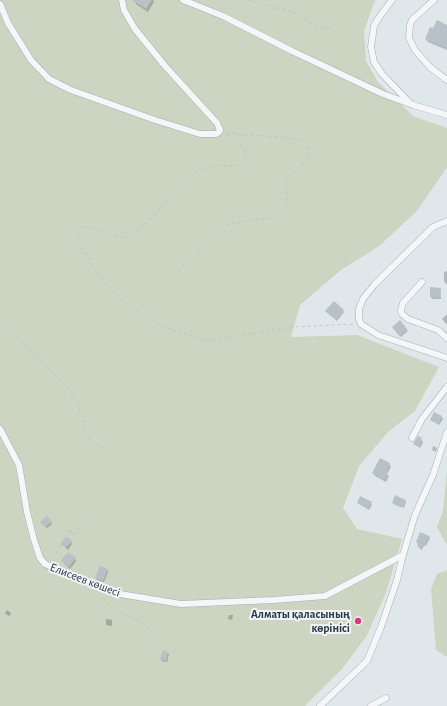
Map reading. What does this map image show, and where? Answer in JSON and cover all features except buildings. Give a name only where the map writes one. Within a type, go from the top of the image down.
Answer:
[{"type":"street","points":[[0,4],[8,24],[31,60],[49,78],[71,90],[155,120],[200,134],[216,134],[220,130],[217,123],[165,66],[135,29],[124,10],[122,0]]},
{"type":"street","points":[[183,0],[223,16],[382,94],[447,115]]},
{"type":"street","points":[[392,0],[374,26],[371,40],[372,54],[374,62],[382,74],[413,105]]},
{"type":"street","points":[[434,0],[412,20],[409,38],[415,50],[421,57],[436,72],[447,80]]},
{"type":"street","points":[[447,221],[433,227],[374,284],[363,299],[359,309],[359,319],[361,324],[378,335],[447,358]]},
{"type":"street","points":[[422,282],[403,303],[401,310],[402,314],[408,319],[438,330],[447,338]]},
{"type":"street","points":[[412,438],[422,419],[447,387]]},
{"type":"street","name":"Елисеев көшесі","points":[[0,429],[19,465],[27,512],[40,558],[45,564],[120,594],[181,604],[325,596],[402,555]]},
{"type":"street","points":[[320,706],[367,661],[381,627],[397,580],[402,555],[415,515],[432,475],[447,432]]},
{"type":"street","points":[[371,706],[386,698]]},
{"type":"path","points":[[248,0],[296,13],[316,26],[328,28],[334,24]]},
{"type":"path","points":[[174,276],[226,225],[276,217],[281,214],[286,208],[288,200],[286,182],[289,177],[306,161],[308,155],[307,144],[294,139],[241,135],[220,130]]},
{"type":"path","points":[[220,130],[243,147],[246,154],[243,162],[238,165],[213,166],[201,169],[188,178],[146,224],[130,236],[123,238],[93,227],[84,226],[78,231],[78,242],[97,272],[110,289],[132,308],[161,326],[207,341],[291,327],[361,324]]},
{"type":"path","points":[[0,319],[66,387],[76,401],[90,441],[106,449]]},
{"type":"path","points":[[53,558],[69,530],[75,535],[86,520]]},
{"type":"path","points":[[94,584],[100,595],[111,607],[147,625],[160,647]]},
{"type":"green space","points":[[0,0],[375,0],[364,31],[366,61],[378,82],[413,116],[447,128],[447,167],[417,211],[379,246],[341,270],[300,305],[291,337],[357,335],[439,367],[415,411],[389,431],[359,466],[343,508],[357,529],[402,539],[386,593],[366,637],[342,669],[305,706],[0,706]]},
{"type":"green space","points":[[447,469],[447,545],[437,527],[443,511]]},
{"type":"green space","points":[[447,570],[447,657],[436,650],[431,589],[437,574]]},
{"type":"place","name":"Алматы қаласының көрінісі","points":[[358,621]]}]
